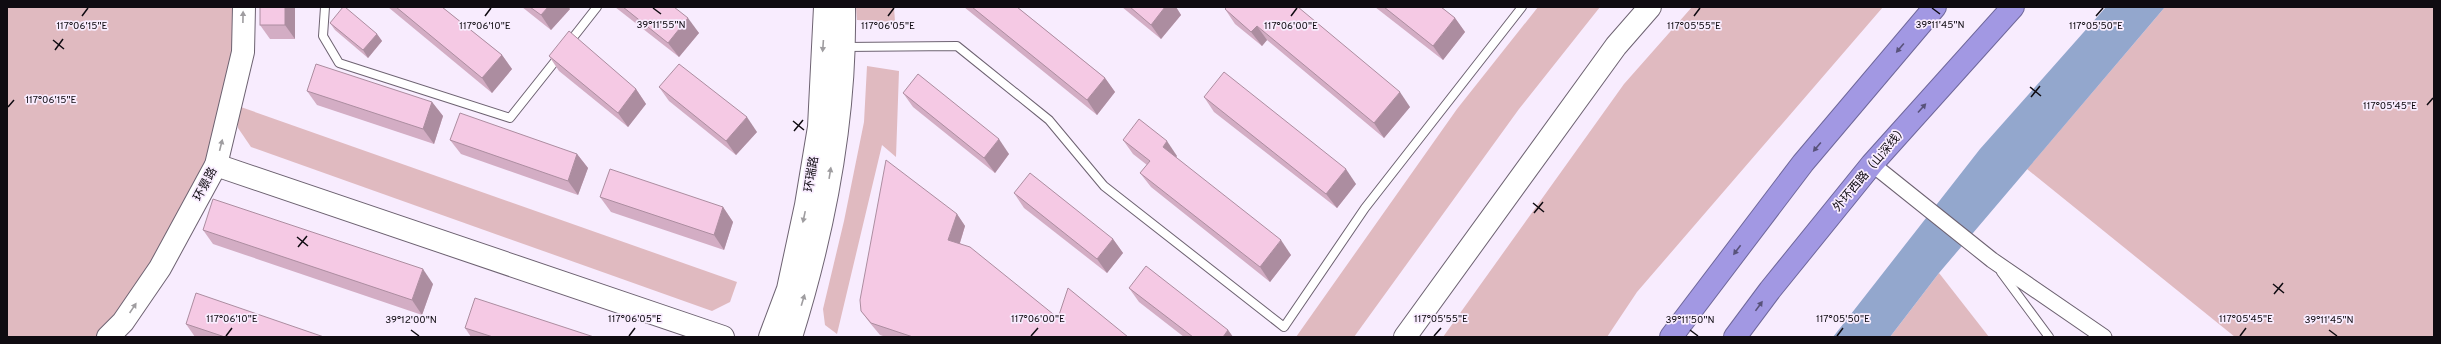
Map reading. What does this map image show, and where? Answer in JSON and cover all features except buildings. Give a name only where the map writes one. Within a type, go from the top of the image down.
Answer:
[{"type":"highway","points":[[1671,337],[1803,163],[1935,7]]},
{"type":"highway","name":"外环西路（山深线）","points":[[1735,337],[1770,290],[1872,164],[2013,7]]},
{"type":"street","name":"环景路","points":[[108,337],[123,322],[160,268],[216,165],[243,52],[244,7]]},
{"type":"street","name":"环瑞路","points":[[770,337],[788,289],[806,205],[819,127],[825,7]]},
{"type":"street","name":"环瑞路","points":[[791,337],[808,282],[826,202],[837,127],[844,48],[844,7]]},
{"type":"street","points":[[1405,337],[1616,46],[1650,7]]},
{"type":"street","points":[[1872,164],[1992,260],[2104,337]]},
{"type":"street","points":[[216,165],[723,337]]},
{"type":"lane","points":[[325,7],[324,36],[339,63],[510,118],[598,7]]},
{"type":"lane","points":[[844,48],[957,46],[1049,120],[1104,186],[1284,327],[1366,208],[1522,7]]},
{"type":"lane","points":[[1992,260],[2049,337]]},
{"type":"shaded area","points":[[7,7],[244,7],[216,165],[108,337],[7,337]]},
{"type":"shaded area","points":[[856,7],[894,7],[895,22],[857,20]]},
{"type":"shaded area","points":[[1538,7],[1600,7],[1519,109],[1354,337],[1296,337],[1457,109]]},
{"type":"shaded area","points":[[1692,7],[1883,7],[1637,292],[1607,337],[1443,337],[1624,84]]},
{"type":"shaded area","points":[[2165,7],[2434,7],[2434,337],[2235,337],[2027,169]]},
{"type":"shaded area","points":[[867,66],[899,71],[896,157],[882,145],[837,334],[825,325],[823,309],[844,221],[864,122]]},
{"type":"shaded area","points":[[238,106],[737,282],[730,302],[712,311],[251,147],[238,128]]},
{"type":"shaded area","points":[[1939,273],[1989,337],[1890,337]]},
{"type":"water","points":[[2106,7],[2165,7],[1939,273],[1890,337],[1833,337],[1980,149]]}]
